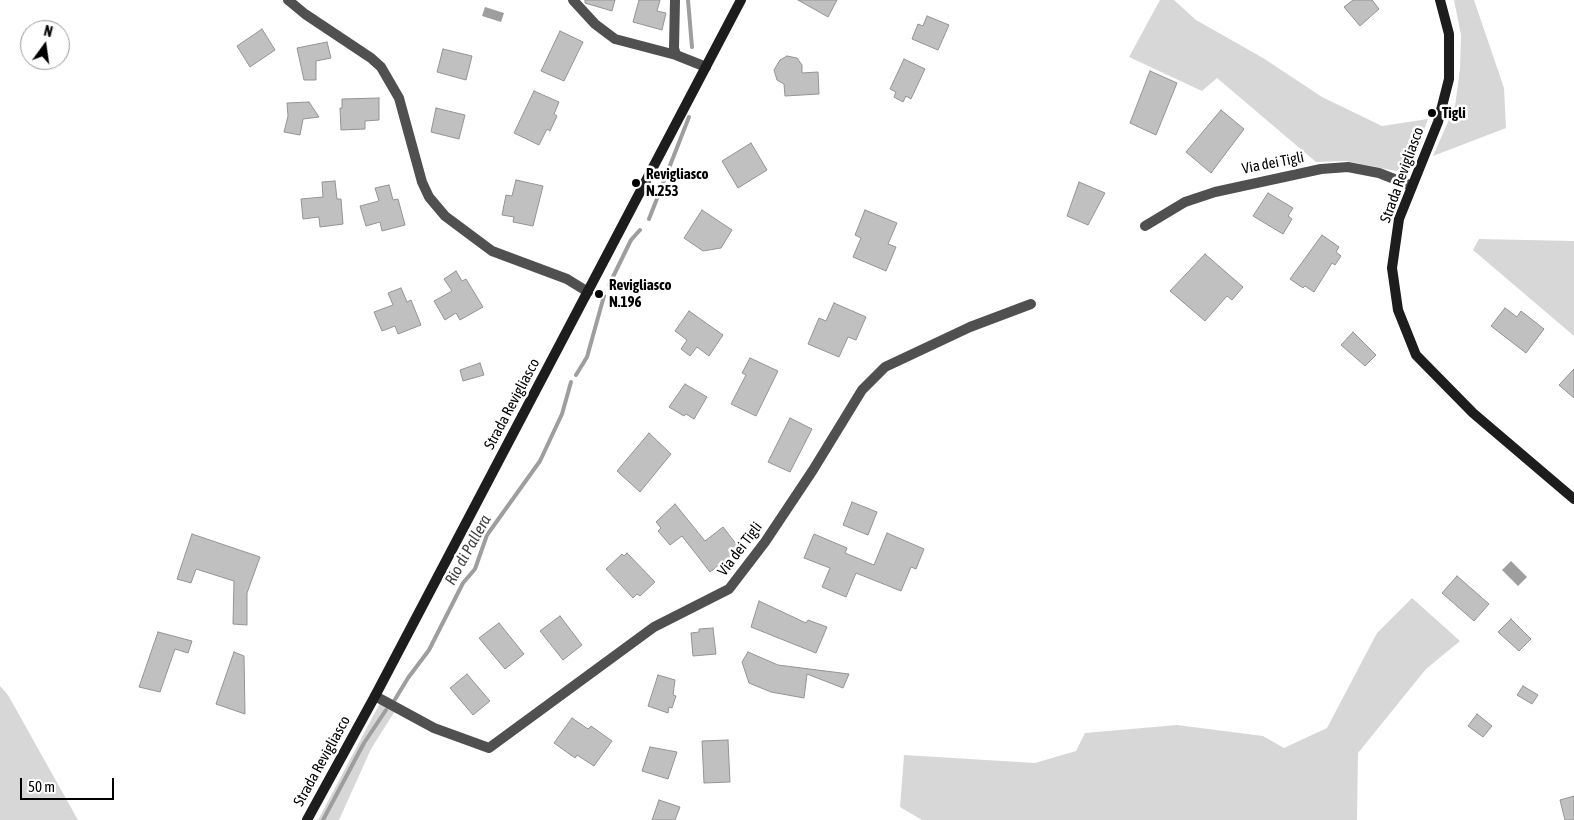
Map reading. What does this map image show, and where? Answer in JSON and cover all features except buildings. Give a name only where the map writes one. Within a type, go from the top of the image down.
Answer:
[{"type":"street","points":[[288,0],[381,67],[399,98],[422,182],[429,197],[445,216],[492,251],[568,279],[588,292]]},
{"type":"street","points":[[573,0],[595,24],[615,39],[676,55],[706,67]]},
{"type":"street","points":[[675,0],[674,48],[676,55]]},
{"type":"street","name":"Strada Revigliasco","points":[[307,820],[375,696],[741,0]]},
{"type":"street","name":"Strada Revigliasco","points":[[1440,0],[1448,34],[1449,79],[1438,122],[1400,219],[1392,268],[1398,310],[1416,355],[1473,413],[1574,500]]},
{"type":"street","name":"Via dei Tigli","points":[[1145,226],[1185,202],[1215,192],[1321,169],[1356,168],[1379,173],[1412,186]]},
{"type":"street","name":"Via dei Tigli","points":[[375,696],[434,728],[489,748],[654,627],[729,589],[765,542],[813,470],[862,390],[885,367],[970,327],[1031,304]]},
{"type":"shaded area","points":[[1160,0],[1174,0],[1196,20],[1263,58],[1322,97],[1382,126],[1428,119],[1413,161],[1396,171],[1346,161],[1316,162],[1217,78],[1202,91],[1129,57]]},
{"type":"shaded area","points":[[1454,0],[1474,0],[1504,88],[1506,128],[1433,156],[1455,106],[1460,69],[1461,35]]},
{"type":"shaded area","points":[[485,7],[504,13],[501,22],[482,16]]},
{"type":"shaded area","points":[[1479,239],[1574,241],[1574,336],[1473,250]]},
{"type":"shaded area","points":[[1511,561],[1527,577],[1518,586],[1502,570]]},
{"type":"shaded area","points":[[1412,598],[1460,641],[1426,669],[1358,753],[1357,820],[922,820],[900,807],[904,755],[1035,763],[1076,751],[1085,733],[1177,725],[1263,736],[1284,748],[1327,728],[1377,633]]},
{"type":"shaded area","points":[[0,686],[8,695],[78,820],[0,820]]},
{"type":"shaded area","points":[[380,703],[395,711],[371,749],[339,820],[318,820]]},
{"type":"waterway","name":"Rio di Pallera","points":[[688,0],[692,47]]},
{"type":"waterway","name":"Rio di Pallera","points":[[649,219],[689,117]]},
{"type":"waterway","name":"Rio di Pallera","points":[[609,285],[631,240],[640,230]]},
{"type":"waterway","name":"Rio di Pallera","points":[[576,375],[587,357],[604,296]]},
{"type":"waterway","name":"Rio di Pallera","points":[[394,701],[429,650],[463,583],[475,569],[487,535],[540,461],[562,414],[571,382]]},
{"type":"waterway","name":"Rio di Pallera","points":[[323,820],[364,743],[386,710]]},
{"type":"place","name":"Tigli","points":[[1432,113]]},
{"type":"place","name":"Revigliasco N.253","points":[[636,183]]},
{"type":"place","name":"Revigliasco N.196","points":[[599,294]]}]
